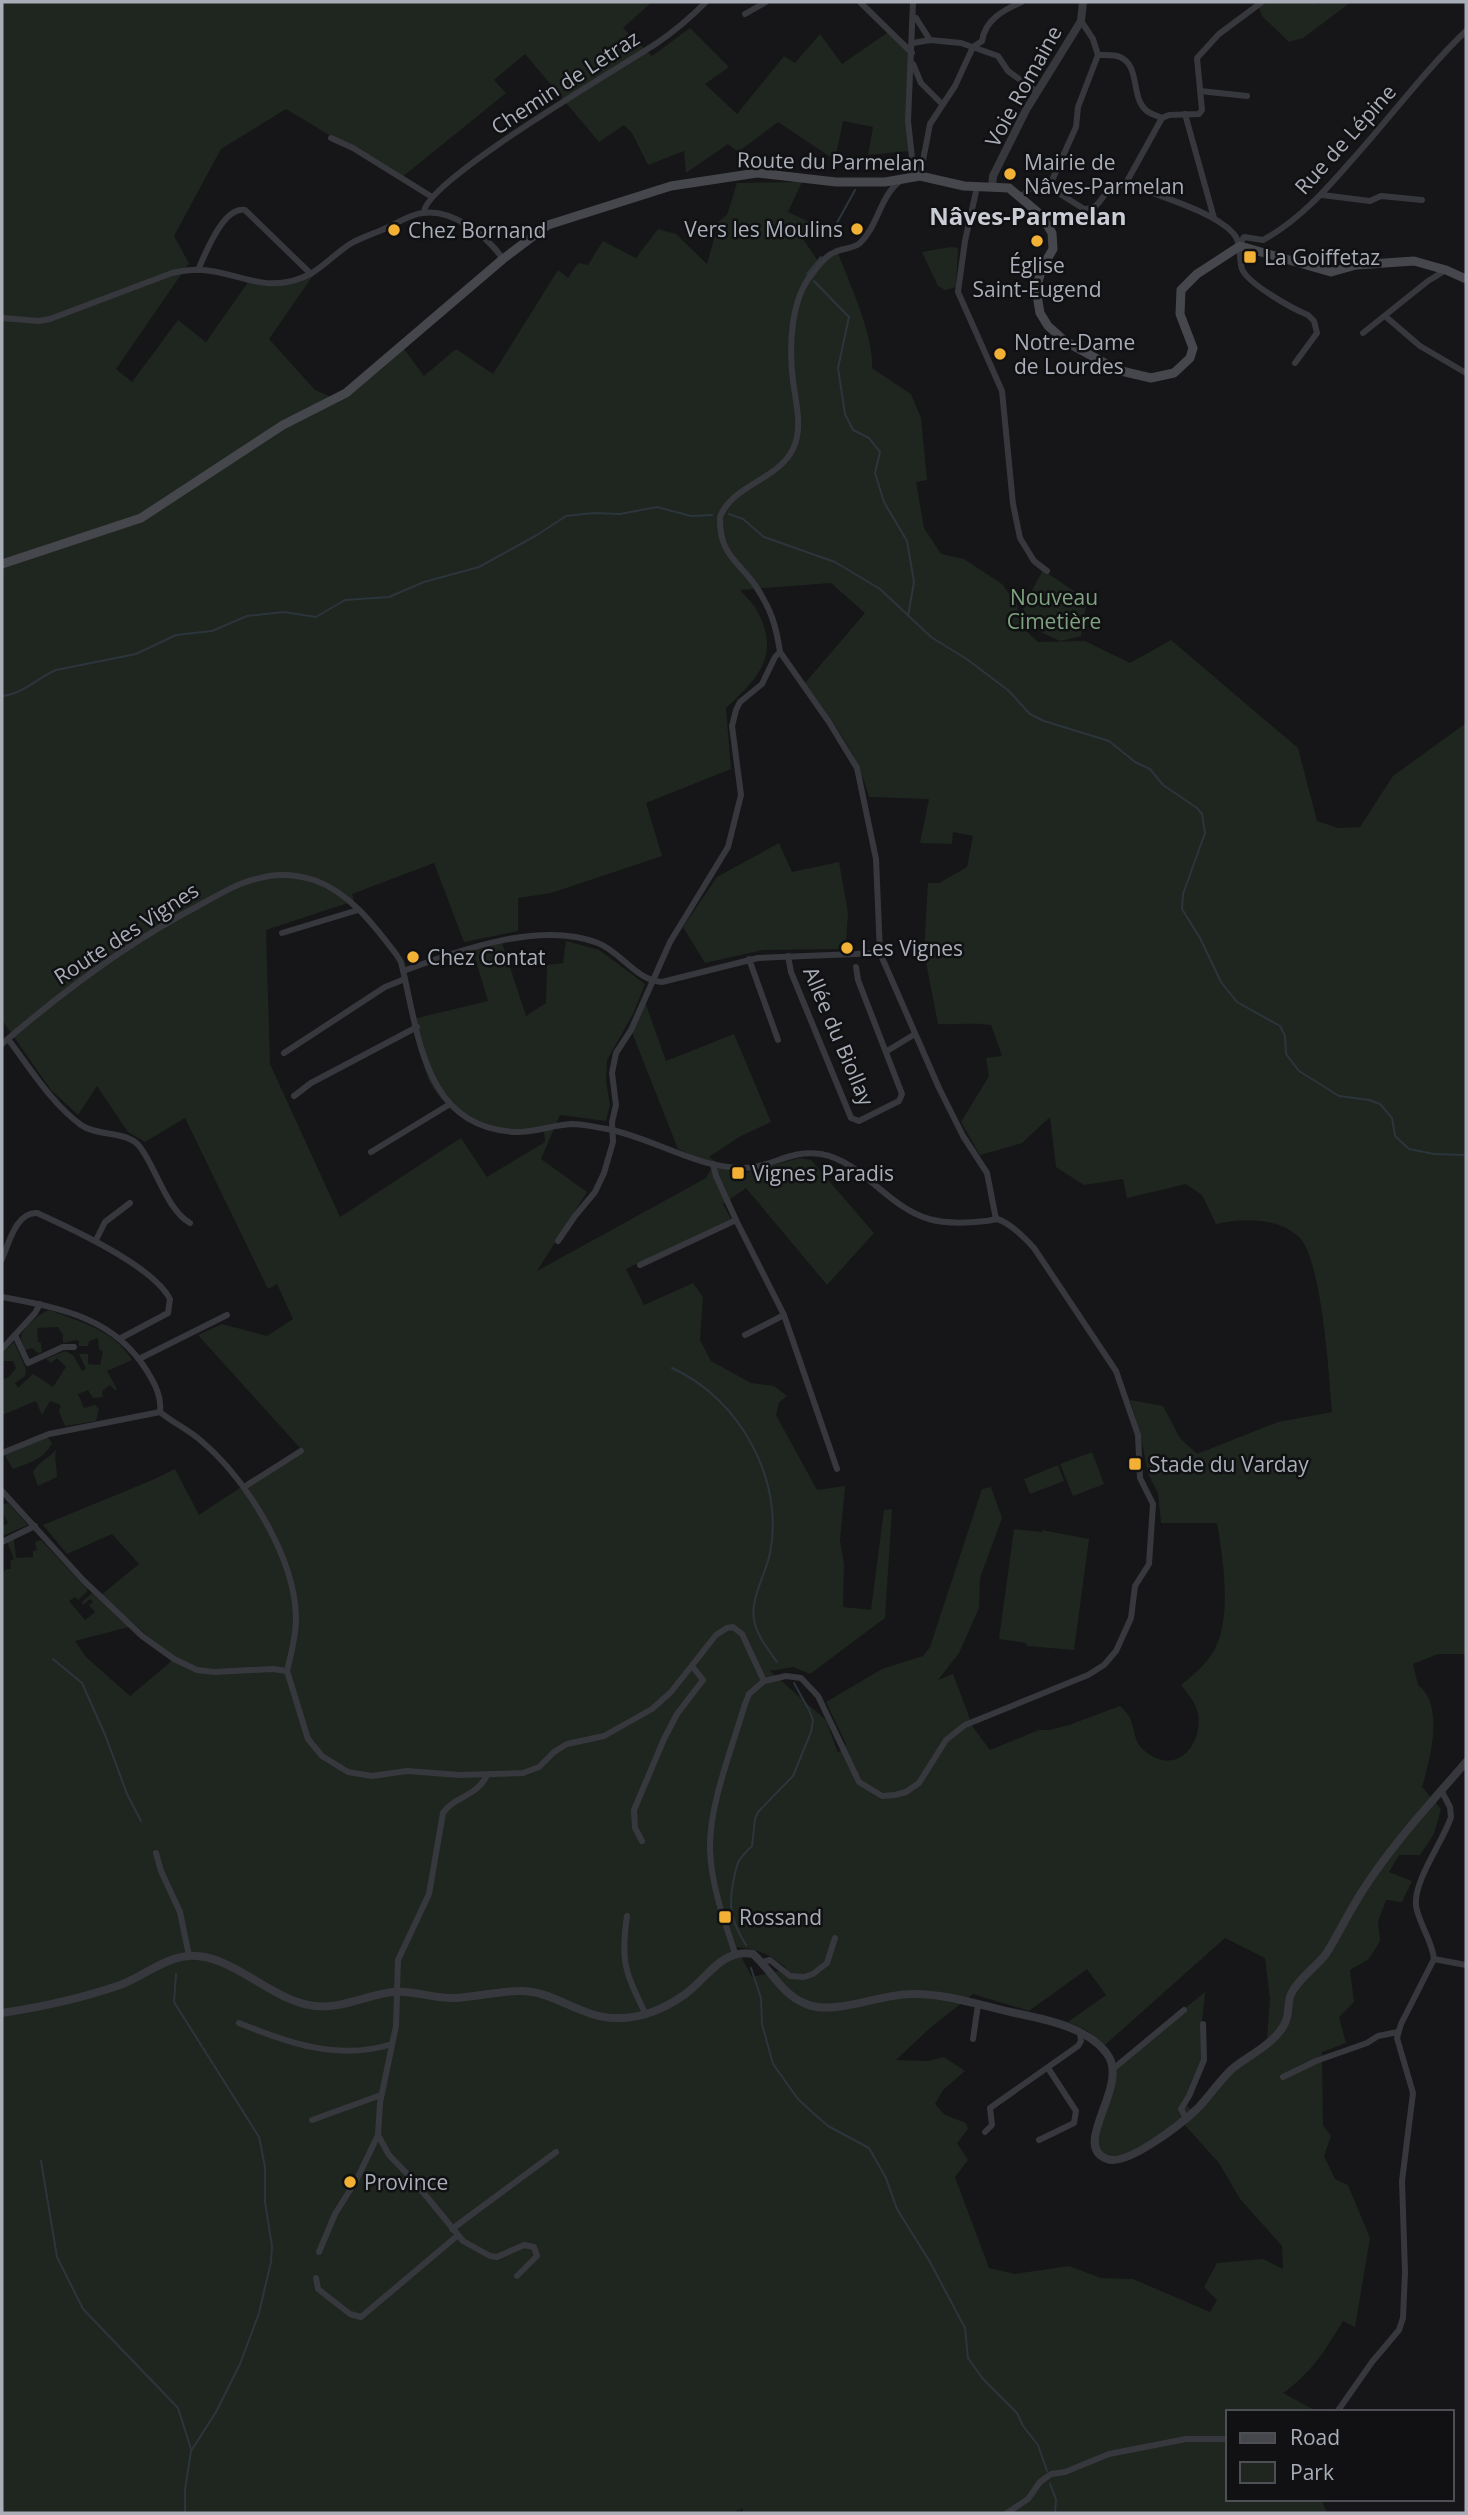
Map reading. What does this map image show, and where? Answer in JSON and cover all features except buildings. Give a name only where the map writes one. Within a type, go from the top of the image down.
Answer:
[{"type":"main road","name":"Route du Parmelan","points":[[2,564],[141,518],[283,425],[346,393],[503,259],[548,225],[671,186],[757,173],[836,182],[885,182],[913,177],[977,187],[1010,188],[1020,197]]},
{"type":"main road","points":[[1020,197],[1042,216],[1052,233],[1053,249],[1042,268],[1036,289],[1038,305],[1045,322],[1065,341],[1117,370],[1150,379],[1162,377],[1183,367],[1190,358],[1193,348],[1180,314],[1181,290],[1197,274],[1240,246],[1331,272],[1356,265],[1414,261],[1466,279]]},
{"type":"street","name":"Chemin de Letraz","points":[[424,212],[425,206],[440,188],[522,128],[656,43],[687,21],[706,2]]},
{"type":"street","points":[[745,15],[766,2]]},
{"type":"street","points":[[860,2],[912,56],[921,83],[942,104]]},
{"type":"street","points":[[913,2],[908,121],[913,177]]},
{"type":"street","points":[[735,1953],[720,1910],[710,1850],[712,1822],[749,1694],[764,1681],[786,1676],[801,1678],[823,1706],[859,1782],[873,1792],[887,1796],[906,1792],[919,1783],[946,1740],[965,1725],[1096,1670],[1109,1659],[1124,1637],[1133,1607],[1135,1586],[1149,1564],[1153,1504],[1140,1478],[1140,1449],[1135,1424],[1116,1371],[1068,1303],[1034,1248],[1017,1231],[996,1219],[987,1173],[962,1136],[880,953],[876,859],[861,780],[845,746],[780,652],[778,630],[769,609],[754,584],[729,555],[719,521],[721,513],[734,499],[785,460],[793,449],[798,422],[792,368],[793,334],[804,285],[828,255],[859,244],[877,217],[891,188],[913,177],[930,124],[961,75],[973,47],[982,41],[984,31],[997,15],[1022,2]]},
{"type":"street","name":"Voie Romaine","points":[[992,187],[993,176],[1037,92],[1080,20],[1083,2]]},
{"type":"street","points":[[1020,197],[1030,189],[1049,187],[1084,209],[1098,206],[1110,189],[1126,183],[1162,118],[1166,115],[1201,112],[1197,58],[1219,34],[1262,2]]},
{"type":"street","points":[[914,12],[917,22],[930,40]]},
{"type":"street","points":[[1049,187],[1076,127],[1077,107],[1098,55],[1093,39],[1080,20]]},
{"type":"street","name":"Rue de Lépine","points":[[1240,246],[1244,237],[1263,240],[1282,230],[1322,195],[1431,66],[1466,31]]},
{"type":"street","points":[[912,43],[930,40],[961,43],[998,56],[1008,71],[1037,92]]},
{"type":"street","points":[[1098,55],[1119,56],[1126,62],[1132,71],[1140,102],[1148,112],[1162,118]]},
{"type":"street","points":[[1200,91],[1247,96]]},
{"type":"street","points":[[1185,114],[1214,218]]},
{"type":"street","points":[[331,138],[353,148],[432,197]]},
{"type":"street","points":[[1126,183],[1214,218],[1235,235],[1240,246],[1241,266],[1251,280],[1314,321],[1317,333],[1295,363]]},
{"type":"street","points":[[977,187],[965,241],[958,292],[1002,391],[1018,530],[1034,561],[1047,571]]},
{"type":"street","points":[[1322,195],[1370,201],[1381,196],[1422,200]]},
{"type":"street","points":[[198,270],[210,242],[230,213],[241,209],[311,274]]},
{"type":"street","points":[[2,318],[39,321],[50,319],[172,273],[198,270],[272,284],[289,282],[311,274],[352,243],[424,212],[442,214],[464,224],[487,239],[503,259]]},
{"type":"street","points":[[1363,333],[1446,270]]},
{"type":"street","points":[[1385,316],[1420,346],[1466,373]]},
{"type":"street","points":[[558,1241],[600,1182],[613,1142],[611,1130],[616,1105],[613,1062],[631,1030],[670,942],[728,847],[741,795],[732,738],[733,718],[740,702],[762,684],[780,652]]},
{"type":"street","name":"Route des Vignes","points":[[2,1044],[45,1006],[146,936],[231,888],[274,875],[314,880],[341,893],[396,954],[403,971],[429,1072],[450,1104],[472,1121],[503,1131],[522,1132],[570,1124],[611,1130],[713,1164],[744,1168],[786,1155],[824,1154],[853,1168],[894,1202],[918,1216],[946,1222],[996,1219]]},
{"type":"street","points":[[282,933],[358,910]]},
{"type":"street","points":[[403,971],[486,943],[563,936],[598,943],[652,980],[672,981],[749,959],[880,953]]},
{"type":"street","name":"Allée du Biollay","points":[[788,956],[796,983],[853,1120],[859,1121],[901,1098],[902,1094],[887,1051],[915,1034]]},
{"type":"street","points":[[749,959],[778,1040]]},
{"type":"street","points":[[856,967],[858,979],[887,1051]]},
{"type":"street","points":[[284,1053],[385,987],[405,979]]},
{"type":"street","points":[[294,1096],[311,1083],[417,1027]]},
{"type":"street","points":[[8,1039],[48,1093],[81,1125],[94,1132],[127,1138],[140,1147],[179,1214],[190,1223]]},
{"type":"street","points":[[371,1152],[450,1104]]},
{"type":"street","points":[[713,1164],[736,1220],[784,1315],[837,1469]]},
{"type":"street","points":[[96,1240],[105,1222],[130,1203]]},
{"type":"street","points":[[2,1259],[20,1220],[31,1213],[37,1213],[96,1240],[152,1278],[170,1299],[168,1312],[121,1338]]},
{"type":"street","points":[[640,1265],[736,1220]]},
{"type":"street","points":[[2,1297],[64,1310],[121,1338],[139,1359],[158,1392],[159,1412]]},
{"type":"street","points":[[2,1349],[40,1304]]},
{"type":"street","points":[[139,1359],[227,1315]]},
{"type":"street","points":[[745,1335],[784,1315]]},
{"type":"street","points":[[15,1335],[28,1363],[63,1347],[74,1347]]},
{"type":"street","points":[[2,1453],[50,1434],[159,1412],[199,1439],[244,1488],[288,1568],[293,1586],[296,1619],[287,1671],[308,1739],[322,1756],[348,1772],[372,1776],[407,1772],[486,1775],[532,1771],[566,1744],[604,1736],[661,1702],[716,1635],[727,1628],[733,1627],[742,1634],[764,1681]]},
{"type":"street","points":[[244,1488],[301,1451]]},
{"type":"street","points":[[2,1491],[5,1499],[35,1526],[83,1580],[142,1636],[180,1663],[197,1670],[214,1672],[273,1669],[287,1671]]},
{"type":"street","points":[[2,1542],[35,1526]]},
{"type":"street","points":[[642,1841],[635,1828],[634,1810],[677,1714],[703,1680],[692,1666]]},
{"type":"street","points":[[2,2013],[109,1989],[171,1960],[189,1956],[214,1959],[290,1999],[314,2006],[341,2005],[396,1992],[455,1998],[521,1990],[613,2018],[646,2015],[684,1995],[721,1961],[735,1953],[753,1954],[794,1999],[810,2006],[844,2006],[880,1997],[913,1994],[939,1996],[1037,2018],[1080,2033],[1102,2048],[1113,2069],[1111,2090],[1094,2133],[1096,2148],[1103,2158],[1125,2158],[1186,2118],[1230,2071],[1268,2043],[1284,2025],[1292,1994],[1325,1954],[1364,1889],[1430,1801],[1466,1762]]},
{"type":"street","points":[[319,2252],[335,2214],[357,2179],[378,2135],[381,2095],[396,2026],[398,1960],[429,1894],[443,1813],[473,1792],[486,1775]]},
{"type":"street","points":[[1338,2410],[1372,2362],[1399,2330],[1403,2318],[1405,2282],[1402,2181],[1413,2093],[1400,2054],[1398,2032],[1434,1959],[1418,1913],[1416,1899],[1451,1817],[1450,1807],[1441,1790]]},
{"type":"street","points":[[156,1853],[161,1871],[180,1912],[189,1956]]},
{"type":"street","points":[[627,1916],[623,1938],[624,1962],[646,2015]]},
{"type":"street","points":[[762,1962],[770,1960],[790,1976],[804,1977],[813,1974],[827,1963],[835,1938]]},
{"type":"street","points":[[1434,1959],[1466,1965]]},
{"type":"street","points":[[973,2039],[978,2005]]},
{"type":"street","points":[[1113,2069],[1184,2010]]},
{"type":"street","points":[[239,2023],[276,2038],[337,2051],[362,2051],[392,2044]]},
{"type":"street","points":[[1186,2118],[1181,2109],[1204,2060],[1203,2024]]},
{"type":"street","points":[[1283,2077],[1378,2036],[1398,2032]]},
{"type":"street","points":[[985,2132],[992,2125],[990,2108],[1078,2046],[1080,2033]]},
{"type":"street","points":[[1040,2140],[1074,2123],[1077,2118],[1076,2111],[1048,2068]]},
{"type":"street","points":[[312,2120],[381,2095]]},
{"type":"street","points":[[378,2135],[389,2155],[413,2180],[457,2236],[490,2256],[497,2257],[524,2245],[534,2247],[537,2256],[517,2276]]},
{"type":"street","points":[[452,2229],[556,2152]]},
{"type":"street","points":[[316,2278],[318,2289],[350,2314],[361,2317],[457,2236]]},
{"type":"street","points":[[1007,2513],[1028,2499],[1040,2482],[1051,2474],[1065,2472],[1109,2454],[1186,2439],[1226,2440]]},
{"type":"green space","points":[[2,2],[652,2],[623,28],[652,56],[690,28],[729,67],[705,84],[737,114],[784,56],[795,63],[820,34],[842,64],[890,31],[909,55],[910,151],[868,155],[873,127],[843,121],[835,160],[778,122],[738,152],[728,144],[686,173],[684,151],[648,165],[632,133],[624,125],[599,142],[525,54],[494,80],[506,93],[401,178],[286,109],[221,149],[174,236],[189,263],[116,369],[132,382],[178,320],[206,342],[251,278],[269,284],[283,284],[314,274],[269,339],[315,390],[338,400],[401,345],[424,376],[456,349],[493,374],[558,270],[568,278],[578,263],[588,265],[603,241],[636,258],[658,229],[676,234],[707,264],[719,221],[727,215],[737,183],[802,182],[788,212],[818,226],[803,239],[820,264],[837,251],[865,325],[872,368],[911,394],[921,418],[927,480],[916,482],[924,528],[941,554],[964,559],[1002,584],[1017,604],[1020,625],[1038,642],[1085,641],[1130,663],[1171,640],[1298,748],[1317,821],[1338,828],[1360,827],[1393,776],[1466,723],[1466,1654],[1438,1654],[1413,1664],[1418,1685],[1431,1706],[1433,1719],[1429,1762],[1422,1787],[1441,1809],[1434,1834],[1420,1855],[1399,1855],[1389,1872],[1412,1881],[1402,1902],[1386,1900],[1378,1922],[1380,1941],[1369,1959],[1350,1970],[1354,2002],[1339,2017],[1346,2043],[1322,2052],[1323,2125],[1331,2136],[1324,2156],[1335,2179],[1348,2185],[1370,2238],[1355,2327],[1343,2321],[1310,2369],[1283,2393],[1314,2410],[1226,2410],[1226,2501],[1322,2501],[1327,2513],[743,2513],[743,2508],[732,2513],[2,2513],[2,1575],[6,1569],[11,1569],[10,1561],[14,1559],[7,1542],[14,1539],[16,1558],[33,1557],[33,1551],[37,1550],[35,1542],[41,1540],[87,1589],[78,1600],[75,1597],[69,1601],[85,1620],[95,1612],[89,1605],[93,1602],[90,1599],[83,1605],[82,1602],[92,1593],[129,1627],[75,1641],[86,1657],[130,1696],[174,1659],[101,1595],[139,1564],[112,1534],[67,1554],[43,1525],[175,1469],[199,1515],[300,1448],[198,1335],[222,1324],[267,1336],[293,1319],[277,1284],[268,1289],[185,1118],[145,1142],[128,1132],[97,1086],[78,1115],[51,1090],[2,1020]],"holes":[[[831,583],[865,613],[805,683],[851,751],[869,797],[929,799],[920,843],[952,844],[953,832],[973,836],[967,867],[939,883],[928,883],[924,952],[938,1024],[991,1025],[1002,1056],[986,1058],[989,1076],[961,1122],[980,1155],[1022,1143],[1050,1117],[1056,1167],[1084,1185],[1123,1179],[1127,1198],[1186,1184],[1202,1195],[1216,1224],[1259,1221],[1290,1230],[1307,1249],[1313,1269],[1323,1320],[1332,1412],[1278,1422],[1197,1454],[1180,1438],[1163,1406],[1130,1400],[1148,1474],[1158,1493],[1161,1523],[1217,1523],[1222,1551],[1225,1601],[1221,1631],[1210,1656],[1197,1672],[1181,1685],[1198,1713],[1198,1725],[1192,1746],[1186,1754],[1177,1759],[1157,1759],[1146,1752],[1137,1741],[1130,1718],[1120,1706],[1069,1725],[1039,1730],[990,1750],[973,1727],[953,1674],[938,1680],[959,1653],[979,1608],[980,1578],[1002,1518],[991,1487],[982,1489],[930,1647],[923,1656],[882,1669],[826,1702],[846,1744],[838,1753],[826,1720],[770,1671],[793,1667],[810,1674],[885,1618],[892,1509],[884,1510],[871,1610],[843,1607],[844,1564],[840,1541],[845,1486],[817,1490],[776,1415],[779,1403],[787,1396],[774,1386],[751,1383],[711,1361],[700,1340],[703,1297],[693,1283],[644,1305],[626,1269],[731,1219],[723,1204],[746,1188],[827,1285],[874,1233],[811,1160],[800,1158],[735,1175],[709,1157],[739,1137],[771,1122],[734,1034],[666,1061],[645,1002],[631,1030],[678,1149],[713,1165],[706,1178],[537,1271],[587,1192],[541,1159],[560,1115],[606,1121],[610,1105],[606,1081],[607,1060],[633,1014],[645,984],[599,950],[566,941],[563,963],[547,965],[546,1003],[526,1016],[502,943],[473,951],[488,1001],[413,1019],[428,1078],[448,1106],[472,1123],[506,1133],[544,1131],[545,1142],[487,1177],[461,1138],[340,1217],[270,1064],[266,930],[354,901],[352,894],[434,863],[464,942],[518,931],[518,898],[551,893],[662,856],[646,803],[731,769],[726,708],[757,675],[767,651],[763,623],[755,607],[740,590]],[[1225,1938],[1265,1958],[1270,1999],[1267,2038],[1192,2112],[1187,2105],[1204,2053],[1201,2030],[1205,1992],[1119,2062],[1094,2141],[1109,2160],[1132,2155],[1182,2122],[1219,2163],[1240,2199],[1282,2246],[1283,2269],[1263,2259],[1217,2263],[1204,2287],[1217,2300],[1210,2312],[1133,2279],[1101,2278],[1069,2266],[1015,2274],[989,2268],[955,2177],[968,2160],[957,2143],[968,2129],[966,2123],[945,2115],[935,2104],[943,2090],[965,2071],[944,2057],[927,2061],[896,2060],[930,2028],[973,1994],[1029,2011],[1087,1969],[1106,1995],[1068,2022],[1088,2031],[1105,2045]],[[736,1947],[763,1953],[787,1969],[752,1977]]]},
{"type":"green space","points":[[1262,2],[1351,2],[1303,38],[1289,42],[1262,16],[1258,5]]},
{"type":"green space","points":[[958,248],[956,287],[945,290],[938,286],[922,252]]},
{"type":"green space","name":"Nouveau Cimetière","points":[[1043,570],[1087,600],[1081,636],[1060,641],[1028,626],[1023,607]]},
{"type":"green space","points":[[779,843],[792,872],[839,862],[848,913],[846,943],[838,949],[763,950],[705,963],[683,927],[717,877]]},
{"type":"green space","points":[[49,1310],[106,1334],[125,1350],[132,1360],[107,1371],[117,1389],[110,1385],[102,1391],[103,1397],[93,1398],[88,1390],[78,1394],[84,1408],[95,1405],[99,1409],[96,1421],[65,1426],[59,1411],[61,1405],[50,1401],[42,1415],[36,1401],[2,1415],[2,1380],[9,1377],[16,1368],[13,1361],[2,1361],[2,1354],[14,1342],[26,1369],[25,1376],[15,1383],[18,1388],[33,1374],[53,1387],[66,1367],[57,1358],[51,1363],[46,1359],[65,1351],[73,1355],[82,1371],[86,1369],[79,1354],[88,1354],[88,1364],[100,1365],[103,1352],[99,1349],[98,1338],[89,1341],[88,1346],[79,1346],[79,1341],[76,1340],[63,1343],[63,1335],[58,1327],[37,1328],[42,1352],[38,1353],[32,1348],[25,1350],[21,1339],[27,1326]]},
{"type":"green space","points":[[47,1437],[52,1443],[45,1453],[36,1460],[13,1469],[4,1454]]},
{"type":"green space","points":[[56,1450],[57,1477],[38,1486],[33,1472]]},
{"type":"green space","points":[[1092,1452],[1104,1484],[1073,1496],[1060,1464]]},
{"type":"green space","points":[[1058,1465],[1064,1481],[1030,1494],[1024,1479]]},
{"type":"green space","points":[[8,1503],[28,1525],[2,1536],[3,1526],[8,1523],[2,1505]]},
{"type":"green space","points":[[1014,1529],[1042,1530],[1089,1539],[1074,1650],[1027,1646],[1026,1643],[999,1639]]},
{"type":"waterway","points":[[832,232],[855,190]]},
{"type":"waterway","points":[[807,274],[821,257]]},
{"type":"waterway","points":[[814,281],[849,317],[838,368],[845,414],[853,430],[869,438],[880,452],[875,473],[884,502],[907,541],[914,582],[908,616]]},
{"type":"waterway","points":[[2,696],[23,689],[56,670],[136,654],[176,635],[212,631],[247,616],[284,612],[316,617],[345,600],[389,597],[424,582],[479,567],[566,516],[620,514],[657,507],[691,516],[712,515]]},
{"type":"waterway","points":[[729,514],[743,519],[764,537],[835,562],[880,589],[931,637],[968,660],[1009,691],[1030,714],[1109,741],[1135,762],[1150,769],[1163,785],[1197,808],[1202,814],[1205,833],[1183,894],[1182,909],[1200,938],[1221,982],[1237,1002],[1280,1026],[1285,1036],[1286,1054],[1299,1071],[1339,1096],[1380,1104],[1392,1118],[1395,1136],[1409,1149],[1434,1154],[1466,1155]]},
{"type":"waterway","points":[[672,1368],[718,1399],[752,1444],[763,1470],[773,1525],[770,1553],[753,1612],[763,1642],[777,1662]]},
{"type":"waterway","points":[[53,1659],[82,1683],[127,1794],[141,1821]]},
{"type":"waterway","points":[[746,1945],[734,1922],[731,1908],[737,1866],[752,1846],[758,1812],[793,1776],[811,1732],[813,1720],[794,1683]]},
{"type":"waterway","points":[[751,1968],[761,1998],[762,2024],[773,2064],[798,2099],[812,2112],[828,2126],[869,2148],[886,2178],[897,2209],[930,2262],[965,2328],[968,2358],[983,2379],[1017,2413],[1023,2426],[1038,2445],[1047,2471]]},
{"type":"waterway","points":[[176,1974],[174,2002],[259,2137],[265,2167],[265,2202],[272,2246],[259,2313],[240,2364],[216,2412],[191,2451],[185,2490],[185,2513]]},
{"type":"waterway","points":[[41,2161],[57,2257],[83,2309],[178,2408],[191,2449]]},
{"type":"waterway","points":[[1050,2484],[1056,2499],[1055,2513]]},
{"type":"place","name":"Mairie de Nâves-Parmelan","points":[[1010,174]]},
{"type":"place","name":"Vers les Moulins","points":[[857,229]]},
{"type":"place","name":"Chez Bornand","points":[[394,230]]},
{"type":"place","name":"Église Saint-Eugend","points":[[1037,241]]},
{"type":"place","name":"La Goiffetaz","points":[[1250,257]]},
{"type":"place","name":"Notre-Dame de Lourdes","points":[[1000,354]]},
{"type":"place","name":"Les Vignes","points":[[847,948]]},
{"type":"place","name":"Chez Contat","points":[[413,957]]},
{"type":"place","name":"Vignes Paradis","points":[[738,1173]]},
{"type":"place","name":"Stade du Varday","points":[[1135,1464]]},
{"type":"place","name":"Rossand","points":[[725,1917]]},
{"type":"place","name":"Province","points":[[350,2182]]},
{"type":"district","name":"Nâves-Parmelan","points":[[1028,215]]}]
